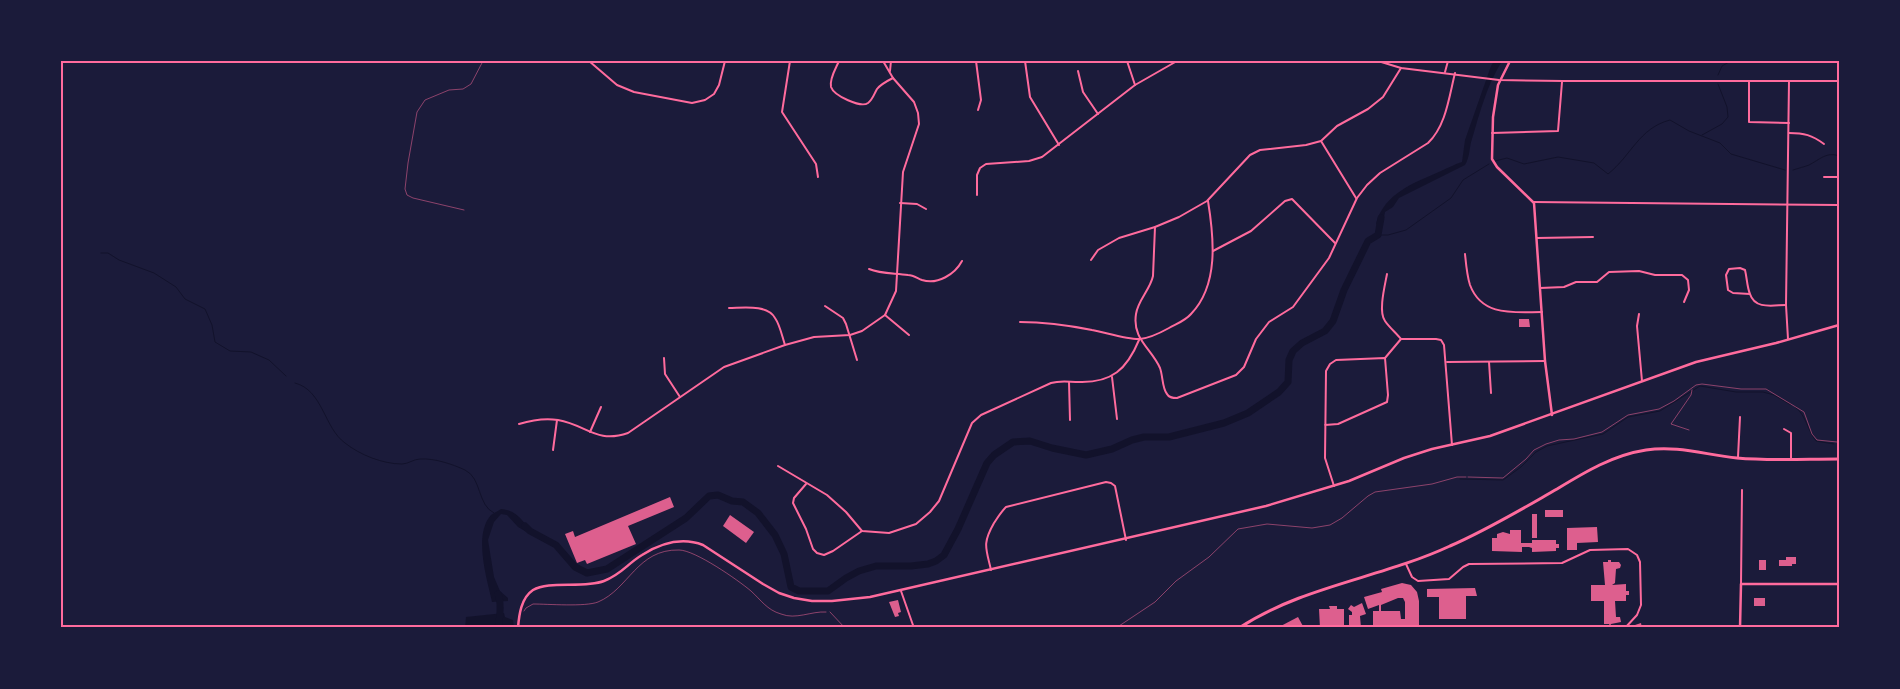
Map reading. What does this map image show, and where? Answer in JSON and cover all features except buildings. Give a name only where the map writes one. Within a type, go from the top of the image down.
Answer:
[{"type":"main road","points":[[1239,628],[1258,615],[1288,602],[1320,590],[1406,564],[1473,536],[1592,469],[1617,457],[1647,450],[1672,448],[1738,458],[1839,459]]},
{"type":"street","points":[[589,61],[617,85],[634,92],[692,103],[705,100],[714,94],[719,85],[725,61]]},
{"type":"street","points":[[790,61],[782,112],[816,164],[818,177]]},
{"type":"street","points":[[839,61],[831,81],[831,88],[836,94],[859,105],[867,104],[884,82],[893,78]]},
{"type":"street","points":[[519,424],[537,420],[557,420],[598,436],[615,437],[628,433],[724,367],[785,345],[814,337],[850,335],[862,331],[885,316],[896,291],[900,203],[904,172],[919,124],[914,102],[893,78],[883,61]]},
{"type":"street","points":[[890,72],[891,61]]},
{"type":"street","points":[[976,61],[981,100],[978,110]]},
{"type":"street","points":[[1025,61],[1030,97],[1059,145]]},
{"type":"street","points":[[1127,61],[1135,85]]},
{"type":"street","points":[[977,195],[977,175],[980,168],[986,164],[1042,158],[1135,85],[1177,61]]},
{"type":"street","points":[[1378,61],[1401,68],[1456,73],[1499,80],[1839,81]]},
{"type":"street","points":[[1445,72],[1448,61]]},
{"type":"street","points":[[1510,61],[1499,80],[1493,117],[1492,159],[1497,167],[1533,202],[1545,361],[1552,415]]},
{"type":"street","points":[[1091,260],[1098,250],[1119,238],[1155,227],[1208,201],[1250,156],[1260,150],[1306,145],[1321,141],[1337,126],[1383,97],[1401,68]]},
{"type":"street","points":[[1078,71],[1083,92],[1098,114]]},
{"type":"street","points":[[1155,227],[1154,276],[1152,283],[1138,306],[1136,328],[1139,340],[1154,356],[1161,371],[1166,394],[1172,398],[1177,398],[1236,375],[1244,367],[1256,339],[1269,322],[1293,307],[1329,258],[1351,213],[1356,198],[1380,173],[1428,143],[1434,137],[1440,128],[1456,73]]},
{"type":"street","points":[[1749,80],[1749,122],[1788,122]]},
{"type":"street","points":[[1492,132],[1558,131],[1562,81]]},
{"type":"street","points":[[1788,339],[1786,305],[1789,81]]},
{"type":"street","points":[[1788,133],[1804,133],[1813,136],[1824,144]]},
{"type":"street","points":[[1321,141],[1356,198]]},
{"type":"street","points":[[1824,177],[1839,177]]},
{"type":"street","points":[[1212,252],[1252,231],[1285,201],[1292,198],[1335,243]]},
{"type":"street","points":[[1020,322],[1056,323],[1139,340],[1155,335],[1191,315],[1207,289],[1211,272],[1212,252],[1208,201]]},
{"type":"street","points":[[1533,202],[1839,205]]},
{"type":"street","points":[[900,203],[917,204],[926,209]]},
{"type":"street","points":[[1537,238],[1593,237]]},
{"type":"street","points":[[1465,254],[1470,285],[1483,304],[1502,312],[1542,312]]},
{"type":"street","points":[[869,269],[878,272],[912,275],[932,282],[957,270],[962,261]]},
{"type":"street","points":[[1750,294],[1733,293],[1728,290],[1726,275],[1729,269],[1740,268],[1745,270],[1750,294],[1757,304],[1762,306],[1786,305]]},
{"type":"street","points":[[1540,288],[1564,287],[1576,282],[1596,282],[1609,272],[1639,271],[1654,275],[1682,275],[1688,280],[1688,290],[1684,302]]},
{"type":"street","points":[[1387,274],[1382,316],[1401,339],[1441,340],[1444,345],[1447,362],[1452,445]]},
{"type":"street","points":[[825,306],[842,318],[850,335],[856,360]]},
{"type":"street","points":[[729,308],[762,309],[771,313],[776,318],[785,345]]},
{"type":"street","points":[[1639,314],[1637,326],[1642,381]]},
{"type":"street","points":[[885,316],[909,335]]},
{"type":"street","points":[[518,628],[519,614],[524,601],[532,591],[551,585],[582,585],[601,582],[618,576],[642,555],[665,544],[680,540],[692,541],[703,545],[779,593],[812,601],[870,598],[1126,540],[1266,506],[1334,486],[1404,458],[1490,436],[1696,362],[1839,326]]},
{"type":"street","points":[[1325,425],[1338,424],[1386,402],[1388,395],[1385,358],[1401,339]]},
{"type":"street","points":[[806,484],[794,498],[793,503],[806,528],[812,549],[817,553],[824,554],[833,551],[862,531],[889,533],[916,524],[939,501],[972,423],[980,415],[1051,382],[1086,382],[1112,377],[1117,374],[1134,352],[1139,340]]},
{"type":"street","points":[[664,358],[665,374],[680,398]]},
{"type":"street","points":[[1334,486],[1326,458],[1326,371],[1330,364],[1336,360],[1385,358]]},
{"type":"street","points":[[1447,362],[1545,361]]},
{"type":"street","points":[[1489,362],[1492,393]]},
{"type":"street","points":[[1112,377],[1117,420]]},
{"type":"street","points":[[1069,382],[1070,420]]},
{"type":"street","points":[[590,432],[601,406]]},
{"type":"street","points":[[1738,458],[1740,417]]},
{"type":"street","points":[[553,450],[557,420]]},
{"type":"street","points":[[1784,429],[1791,433],[1791,459]]},
{"type":"street","points":[[778,466],[827,495],[838,504],[862,531]]},
{"type":"street","points":[[991,570],[985,544],[986,537],[1006,507],[1106,482],[1115,486],[1126,540]]},
{"type":"street","points":[[1740,628],[1742,490]]},
{"type":"street","points":[[1406,564],[1414,579],[1418,581],[1446,580],[1469,564],[1562,563],[1590,550],[1628,549],[1636,555],[1640,562],[1641,605],[1638,615],[1625,628]]},
{"type":"street","points":[[1741,584],[1839,584]]},
{"type":"street","points":[[901,591],[914,628]]},
{"type":"lane","points":[[464,210],[413,198],[408,194],[405,189],[408,163],[417,112],[425,100],[449,90],[463,89],[471,84],[483,61]]},
{"type":"lane","points":[[1116,628],[1155,602],[1176,581],[1208,557],[1238,529],[1267,524],[1319,528],[1330,525],[1342,518],[1375,492],[1466,477]]},
{"type":"lane","points":[[830,612],[845,628]]},
{"type":"path","points":[[1466,477],[1503,478],[1534,450],[1546,444],[1602,432],[1628,415],[1659,409],[1702,384],[1741,390],[1766,389],[1804,412],[1812,434],[1817,440],[1837,442]]},
{"type":"path","points":[[1689,430],[1671,424],[1692,396],[1692,390]]},
{"type":"path","points":[[523,615],[526,608],[533,604],[589,604],[600,601],[611,594],[642,562],[663,552],[682,550],[691,552],[718,569],[752,592],[761,602],[778,614],[796,616],[830,612]]},
{"type":"shaded area","points":[[1494,61],[1502,61],[1484,99],[1465,165],[1399,198],[1393,207],[1385,212],[1382,228],[1376,224],[1386,204],[1401,190],[1462,162],[1465,140]]},
{"type":"shaded area","points":[[501,509],[517,515],[535,537],[518,527],[507,515],[501,514],[494,522],[488,540],[494,577],[500,591],[508,598],[508,601],[492,602],[483,557],[483,534],[491,515]]},
{"type":"shaded area","points":[[504,613],[505,617],[513,620],[514,628],[465,628],[466,617]]},
{"type":"waterway","points":[[1718,75],[1722,66],[1731,61]]},
{"type":"waterway","points":[[1770,61],[1782,61]]},
{"type":"waterway","points":[[1702,135],[1722,124],[1728,117],[1727,107],[1718,84]]},
{"type":"waterway","points":[[1495,161],[1507,158],[1524,164],[1558,157],[1594,163],[1608,174],[1650,129],[1670,120],[1689,131],[1720,143],[1731,154],[1785,170]]},
{"type":"waterway","points":[[1793,170],[1809,165],[1827,155],[1839,156]]},
{"type":"waterway","points":[[1378,235],[1388,235],[1406,230],[1451,198],[1463,180],[1489,164]]},
{"type":"waterway","points":[[525,526],[530,531],[556,545],[575,567],[587,573],[607,569],[686,518],[709,496],[718,495],[732,501],[743,502],[758,513],[775,535],[784,554],[791,587],[799,591],[828,591],[859,571],[876,566],[928,564],[944,555],[958,529],[987,463],[994,455],[1013,442],[1030,441],[1086,455],[1112,449],[1144,437],[1169,437],[1224,423],[1248,413],[1279,392],[1288,382],[1289,360],[1293,351],[1302,343],[1325,331],[1333,321],[1344,290],[1368,241],[1378,235],[1381,218]]},
{"type":"waterway","points":[[101,253],[108,253],[119,260],[154,273],[176,287],[185,299],[205,309],[212,325],[215,342],[230,351],[251,352],[269,360],[286,376]]},
{"type":"waterway","points":[[295,383],[312,393],[332,428],[351,447],[372,458],[387,462],[402,464],[418,459],[431,459],[465,470],[474,479],[485,504],[494,513]]},
{"type":"waterway","points":[[1460,479],[1503,480],[1521,467],[1536,452],[1547,446],[1603,434],[1628,417],[1660,411],[1700,386],[1736,392],[1763,392],[1774,395],[1791,405]]},
{"type":"waterway","points":[[1795,407],[1805,419],[1816,441],[1834,444]]},
{"type":"waterway","points":[[498,594],[500,606],[498,628]]}]
